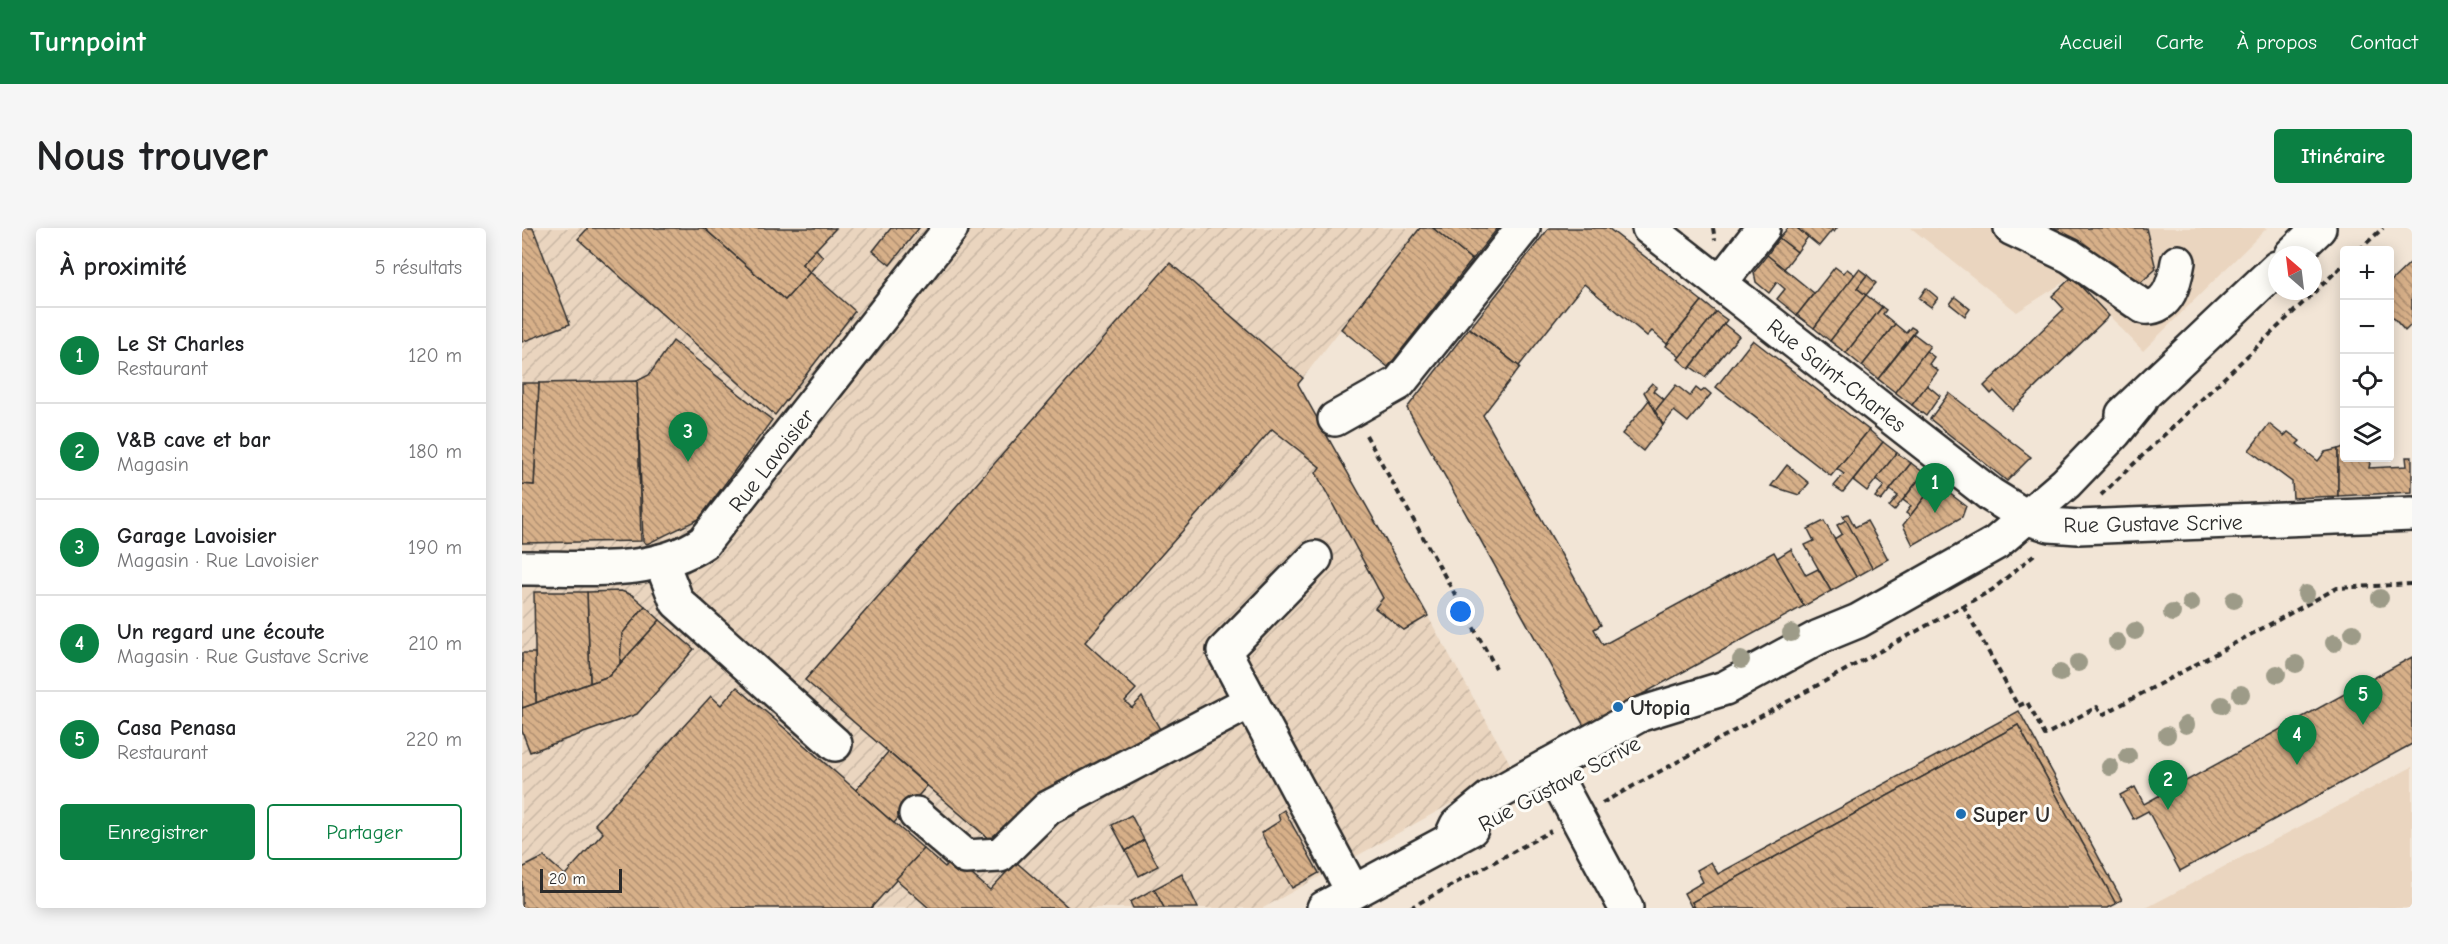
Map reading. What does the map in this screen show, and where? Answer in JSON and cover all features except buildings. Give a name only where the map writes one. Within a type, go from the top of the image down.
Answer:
[{"type":"street","name":"Rue Lavoisier","points":[[522,568],[632,566],[688,554],[704,542],[720,525],[951,228]]},
{"type":"street","points":[[1344,415],[1398,383],[1523,228]]},
{"type":"street","name":"Rue Saint-Charles","points":[[1649,228],[2019,513]]},
{"type":"street","points":[[1720,283],[1763,228]]},
{"type":"street","points":[[2011,228],[2070,256],[2144,307],[2157,305],[2173,289],[2178,262]]},
{"type":"street","points":[[2300,246],[2319,228]]},
{"type":"street","points":[[2019,513],[2093,455],[2139,401],[2268,277]]},
{"type":"street","name":"Rue Gustave Scrive","points":[[1324,908],[1452,838],[1508,813],[1554,775],[1689,714],[1725,688],[1819,637],[1858,621],[1972,558],[2009,534],[2019,513],[2068,527],[2127,527],[2412,514]]},
{"type":"street","points":[[1315,558],[1224,651],[1353,892]]},
{"type":"street","points":[[661,561],[677,602],[835,744]]},
{"type":"street","points":[[916,814],[966,857],[1000,855],[1048,808],[1251,701]]},
{"type":"street","points":[[1554,775],[1626,908]]},
{"type":"path","points":[[2363,246],[2383,228]]},
{"type":"path","points":[[1344,415],[1496,668]]},
{"type":"path","points":[[1963,605],[2018,706],[2027,702],[2045,735],[2097,707],[2102,715],[2337,588],[2412,584]]},
{"type":"shaded area","points":[[522,228],[1420,228],[1298,384],[1512,767],[1474,791],[1263,908],[522,908]]},
{"type":"shaded area","points":[[1911,228],[2267,228],[2143,351],[2072,277],[2017,312]]},
{"type":"shaded area","points":[[2412,767],[2412,908],[2146,908]]},
{"type":"place","name":"Garage Lavoisier","points":[[688,462]]},
{"type":"place","name":"Le St Charles","points":[[1935,513]]},
{"type":"place","name":"Utopia","points":[[1618,707]]},
{"type":"place","name":"Casa Penasa","points":[[2363,725]]},
{"type":"place","name":"Un regard une écoute","points":[[2297,765]]},
{"type":"place","name":"V&B cave et bar","points":[[2168,810]]},
{"type":"place","name":"Super U","points":[[1961,814]]}]
